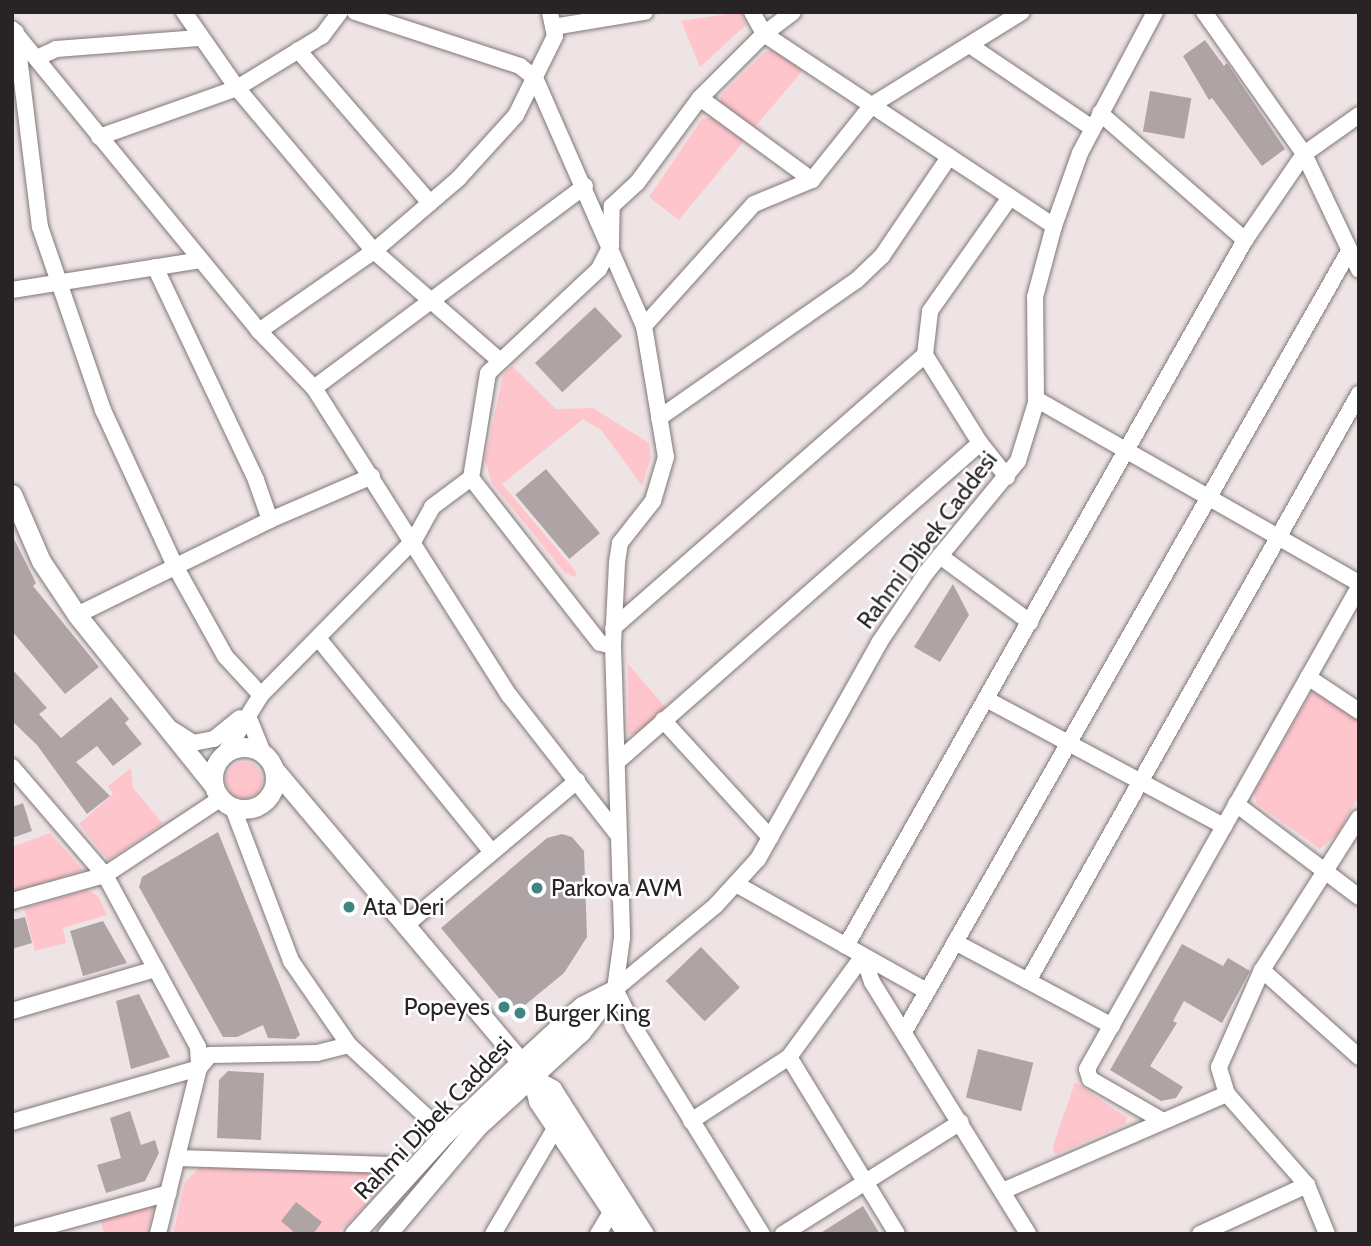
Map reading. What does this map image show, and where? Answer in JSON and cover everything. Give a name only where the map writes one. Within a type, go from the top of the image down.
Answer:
[{"type":"main road","points":[[12,494],[41,561],[77,615],[222,797],[253,809],[269,798],[304,804]]},
{"type":"main road","points":[[176,740],[221,757],[244,747],[269,761],[521,1062],[532,1078],[538,1101],[613,1209],[627,1234]]},
{"type":"main road","points":[[221,757],[222,797]]},
{"type":"main road","points":[[269,761],[269,798]]},
{"type":"main road","name":"Rahmi Dibek Caddesi","points":[[354,1234],[444,1134],[582,1006],[615,989]]},
{"type":"main road","name":"Rahmi Dibek Caddesi","points":[[387,1234],[478,1126],[594,1018],[615,989]]},
{"type":"main road","points":[[532,1078],[552,1089],[644,1234]]},
{"type":"street","points":[[184,12],[199,38],[237,88],[374,251],[500,361]]},
{"type":"street","points":[[99,137],[237,88],[321,36],[340,12]]},
{"type":"street","points":[[355,12],[520,66],[535,78],[611,245],[644,327],[666,457],[653,501],[620,543],[613,646],[622,938],[615,989],[691,1121],[762,1234]]},
{"type":"street","points":[[259,331],[374,251],[430,203],[516,115],[555,36],[552,20],[645,12]]},
{"type":"street","points":[[752,12],[764,34],[1054,226]]},
{"type":"street","points":[[221,757],[261,695],[414,540],[432,507],[471,478],[488,373],[599,269],[611,245],[612,206],[637,183],[700,98],[764,34],[793,12]]},
{"type":"street","points":[[644,327],[754,204],[812,180],[872,105],[1022,12]]},
{"type":"street","points":[[1205,12],[1304,154],[1348,253],[1359,270]]},
{"type":"street","name":"Rahmi Dibek Caddesi","points":[[615,989],[736,884],[770,837],[852,687],[940,556],[1007,477],[1025,447],[1036,399],[1035,296],[1054,226],[1092,128],[1148,15]]},
{"type":"street","points":[[14,31],[39,57],[99,137],[259,331],[314,388],[414,540],[509,695],[618,835]]},
{"type":"street","points":[[14,31],[40,227],[103,410],[175,566],[225,656],[261,695]]},
{"type":"street","points":[[39,57],[56,49],[199,38]]},
{"type":"street","points":[[971,46],[1092,128]]},
{"type":"street","points":[[298,50],[430,203]]},
{"type":"street","points":[[700,98],[812,180]]},
{"type":"street","points":[[1100,113],[1245,240]]},
{"type":"street","points":[[846,946],[1245,240],[1304,154],[1359,116]]},
{"type":"street","points":[[659,418],[857,280],[882,256],[949,157]]},
{"type":"street","points":[[314,388],[585,186]]},
{"type":"street","points":[[1007,477],[980,443],[925,355],[930,311],[1010,197]]},
{"type":"street","points":[[904,1032],[1348,253]]},
{"type":"street","points":[[12,290],[201,260]]},
{"type":"street","points":[[155,267],[256,480],[270,520]]},
{"type":"street","points":[[613,628],[925,355]]},
{"type":"street","points":[[1028,981],[1359,394]]},
{"type":"street","points":[[1036,399],[1359,585],[1087,1069],[1090,1079],[1163,1121]]},
{"type":"street","points":[[617,762],[980,443]]},
{"type":"street","points":[[77,615],[270,520],[372,476]]},
{"type":"street","points":[[471,478],[600,643],[613,646]]},
{"type":"street","points":[[940,556],[1030,622]]},
{"type":"street","points":[[318,638],[492,852]]},
{"type":"street","points":[[1308,677],[1359,711]]},
{"type":"street","points":[[986,699],[1224,826]]},
{"type":"street","points":[[163,724],[193,743],[214,739],[249,712]]},
{"type":"street","points":[[249,712],[269,761]]},
{"type":"street","points":[[663,720],[770,837]]},
{"type":"street","points":[[15,775],[105,875],[198,1047],[198,1068],[158,1234]]},
{"type":"street","points":[[406,925],[577,782]]},
{"type":"street","points":[[12,901],[105,875],[222,797],[291,961],[349,1045],[444,1134]]},
{"type":"street","points":[[1236,804],[1359,897]]},
{"type":"street","points":[[1327,1234],[1307,1185],[1227,1094],[1219,1067],[1262,970],[1359,818]]},
{"type":"street","points":[[736,884],[927,991]]},
{"type":"street","points":[[955,942],[1112,1026]]},
{"type":"street","points":[[863,956],[872,982],[1004,1190],[1028,1234]]},
{"type":"street","points":[[691,1121],[789,1057],[863,956]]},
{"type":"street","points":[[12,1011],[156,969]]},
{"type":"street","points":[[1262,970],[1359,1057]]},
{"type":"street","points":[[12,1122],[198,1068],[210,1055],[317,1053],[349,1045]]},
{"type":"street","points":[[789,1057],[897,1234]]},
{"type":"street","points":[[1004,1190],[1227,1094]]},
{"type":"street","points":[[783,1234],[868,1183],[961,1122]]},
{"type":"street","points":[[492,1234],[556,1127]]},
{"type":"street","points":[[178,1158],[391,1165],[411,1172]]},
{"type":"street","points":[[1200,1234],[1307,1185]]},
{"type":"street","points":[[18,1234],[169,1193]]},
{"type":"street","points":[[598,1234],[613,1209]]},
{"type":"shaded area","points":[[740,12],[746,25],[700,67],[681,21]]},
{"type":"shaded area","points":[[775,50],[803,70],[755,127],[720,102],[721,95],[766,51]]},
{"type":"shaded area","points":[[712,118],[744,141],[679,220],[649,197],[702,119]]},
{"type":"shaded area","points":[[512,366],[556,409],[593,408],[649,443],[651,457],[642,486],[602,431],[583,419],[502,484],[577,573],[575,577],[565,573],[492,483],[485,460],[503,375]]},
{"type":"shaded area","points":[[628,664],[666,708],[637,734],[628,734]]},
{"type":"shaded area","points":[[1312,691],[1359,718],[1359,796],[1338,833],[1320,849],[1257,804],[1254,793]]},
{"type":"shaded area","points":[[244,762],[257,767],[262,780],[257,793],[244,798],[231,793],[226,780],[231,767]]},
{"type":"shaded area","points":[[131,768],[133,788],[163,824],[108,860],[79,824],[113,794],[108,786]]},
{"type":"shaded area","points":[[50,833],[83,870],[15,893],[12,847]]},
{"type":"shaded area","points":[[87,890],[98,896],[107,915],[63,928],[66,943],[35,951],[24,908]]},
{"type":"shaded area","points":[[1075,1082],[1127,1118],[1125,1124],[1055,1155],[1053,1146]]},
{"type":"shaded area","points":[[201,1166],[381,1172],[386,1184],[337,1234],[173,1234],[185,1182]]},
{"type":"shaded area","points":[[154,1204],[147,1234],[104,1234],[101,1220]]},
{"type":"building","points":[[1205,40],[1224,66],[1227,63],[1285,149],[1262,166],[1212,98],[1209,100],[1183,56]]},
{"type":"building","points":[[1150,91],[1191,98],[1184,139],[1143,131]]},
{"type":"building","points":[[595,307],[622,336],[562,392],[535,363]]},
{"type":"building","points":[[546,469],[600,533],[569,559],[515,495]]},
{"type":"building","points":[[12,535],[36,583],[33,586],[99,667],[65,694],[12,631]]},
{"type":"building","points":[[953,584],[969,615],[940,662],[914,647]]},
{"type":"building","points":[[12,669],[47,708],[39,714],[61,738],[111,697],[129,719],[125,723],[142,744],[113,766],[97,746],[76,762],[110,796],[87,814],[37,745],[12,721]]},
{"type":"building","points":[[23,803],[32,831],[12,838],[12,807]]},
{"type":"building","points":[[218,832],[300,1035],[295,1039],[268,1038],[263,1025],[237,1037],[223,1037],[139,887],[142,877]]},
{"type":"building","name":"Parkova AVM","points":[[562,834],[572,837],[584,851],[587,937],[564,973],[513,1015],[441,928],[547,838]]},
{"type":"building","points":[[25,917],[32,943],[12,949],[12,920]]},
{"type":"building","points":[[103,921],[127,963],[83,976],[70,931]]},
{"type":"building","points":[[1182,944],[1223,966],[1228,958],[1250,971],[1222,1023],[1184,1001],[1173,1021],[1177,1023],[1150,1066],[1183,1087],[1176,1098],[1161,1101],[1110,1070]]},
{"type":"building","points":[[701,947],[740,987],[705,1021],[666,981]]},
{"type":"building","points":[[139,994],[170,1057],[131,1069],[116,1001]]},
{"type":"building","points":[[978,1049],[1033,1063],[1021,1111],[966,1098]]},
{"type":"building","points":[[228,1071],[264,1073],[261,1140],[217,1138],[219,1080]]},
{"type":"building","points":[[130,1111],[141,1145],[155,1140],[159,1153],[145,1181],[106,1193],[97,1165],[121,1158],[110,1118]]},
{"type":"building","points":[[296,1202],[322,1222],[313,1234],[296,1234],[281,1221]]},
{"type":"building","points":[[863,1206],[880,1234],[819,1234]]},
{"type":"place","name":"Parkova AVM","points":[[537,888]]},
{"type":"place","name":"Ata Deri","points":[[349,907]]},
{"type":"place","name":"Popeyes","points":[[504,1007]]},
{"type":"place","name":"Burger King","points":[[520,1013]]}]
